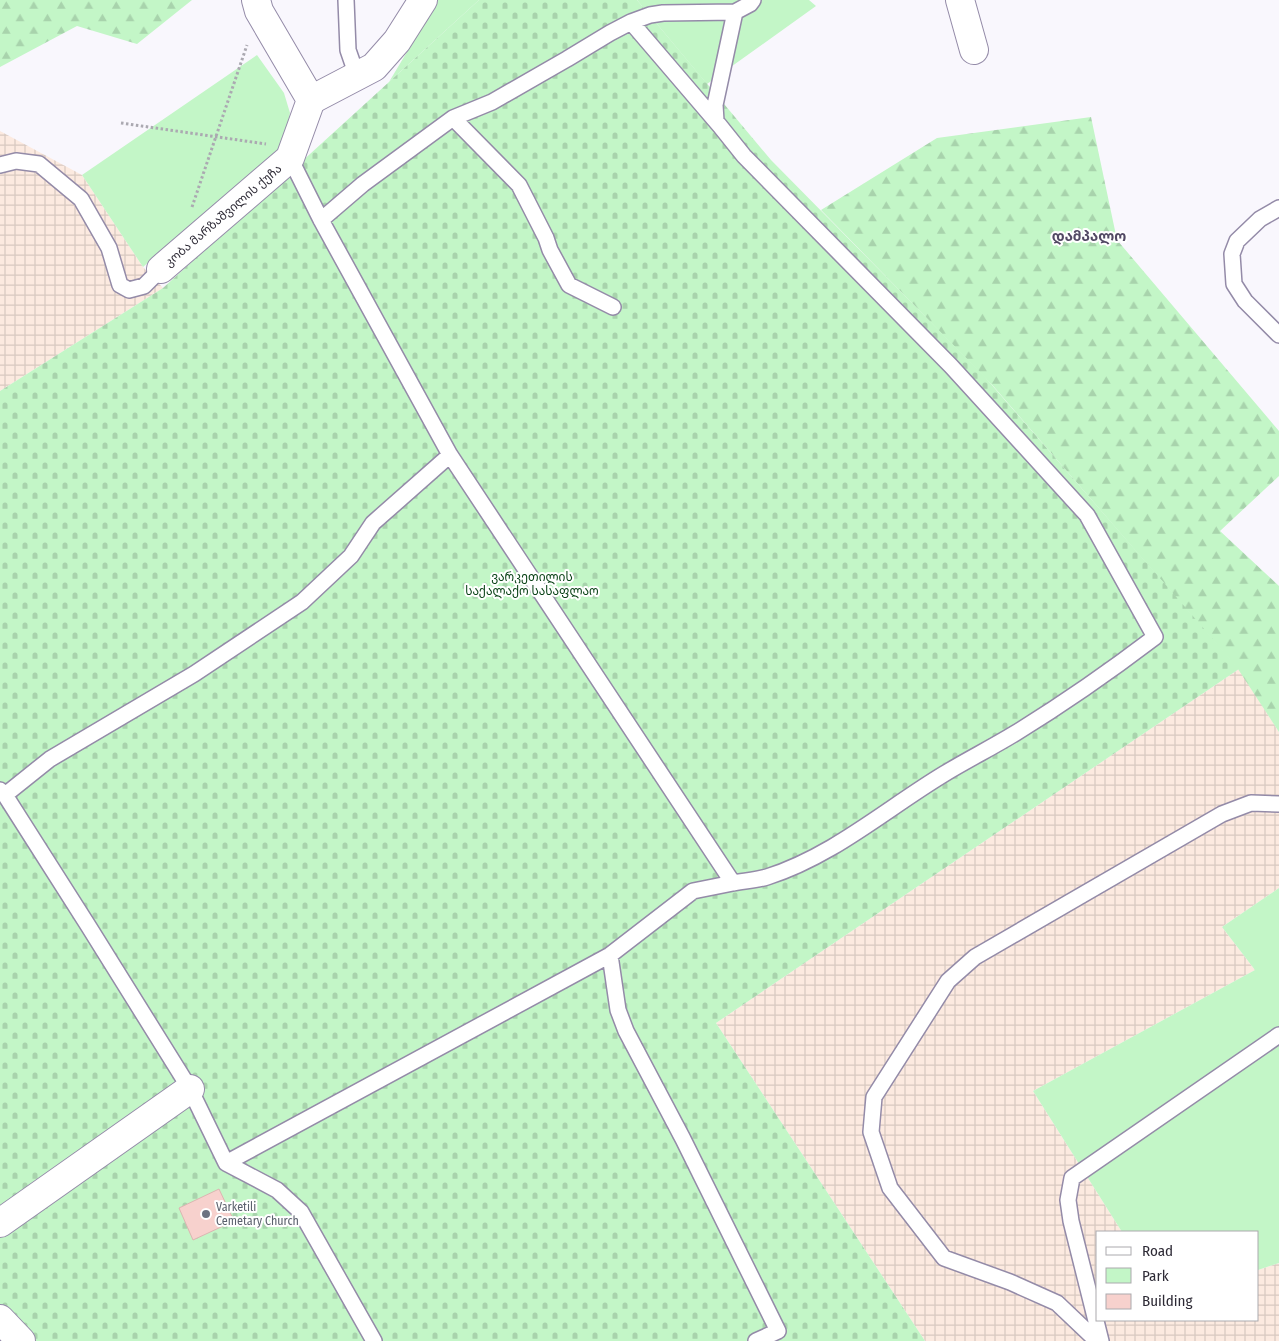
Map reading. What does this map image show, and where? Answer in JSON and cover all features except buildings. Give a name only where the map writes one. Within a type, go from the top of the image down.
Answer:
[{"type":"street","points":[[257,5],[311,100],[374,67],[397,41],[422,0]]},
{"type":"street","points":[[960,0],[974,50]]},
{"type":"street","name":"კობა მარზაშვილის ქუჩა","points":[[161,269],[292,153],[311,100]]},
{"type":"street","points":[[0,1223],[190,1089]]},
{"type":"street","points":[[0,1318],[21,1341]]},
{"type":"lane","points":[[346,0],[348,50],[357,76]]},
{"type":"lane","points":[[321,220],[363,184],[453,118],[492,102],[631,22],[662,13],[735,12],[750,4],[753,0]]},
{"type":"lane","points":[[716,121],[715,105],[735,12]]},
{"type":"lane","points":[[226,1163],[610,955],[693,891],[772,875],[794,867],[830,848],[944,774],[1021,730],[1102,677],[1154,637],[1087,515],[951,366],[744,156],[631,22]]},
{"type":"lane","points":[[453,118],[519,185],[569,285],[613,307]]},
{"type":"lane","points":[[292,153],[321,220],[450,455],[733,883]]},
{"type":"lane","points":[[0,165],[16,161],[39,164],[81,199],[109,248],[120,285],[129,290],[144,286],[161,269]]},
{"type":"lane","points":[[1279,208],[1260,219],[1237,241],[1232,254],[1234,284],[1245,301],[1279,335]]},
{"type":"lane","points":[[374,1341],[301,1212],[277,1190],[226,1163],[190,1089],[89,927],[2,793],[50,759],[194,674],[302,602],[351,556],[373,523],[450,455]]},
{"type":"lane","points":[[1096,1341],[1056,1303],[1010,1282],[944,1258],[890,1188],[871,1132],[874,1097],[948,981],[975,957],[1222,814],[1251,803],[1279,804]]},
{"type":"lane","points":[[610,955],[618,1010],[626,1031],[683,1139],[778,1331],[756,1341]]},
{"type":"lane","points":[[1101,1341],[1071,1221],[1068,1200],[1072,1178],[1279,1035]]},
{"type":"path","points":[[191,211],[257,5]]},
{"type":"path","points":[[121,123],[216,137],[292,153]]},
{"type":"shaded area","points":[[0,131],[82,175],[143,267],[163,288],[0,391]]},
{"type":"shaded area","points":[[1239,669],[1279,732],[1279,888],[1222,927],[1255,970],[1033,1091],[1121,1231],[1096,1231],[1096,1321],[1259,1321],[1259,1270],[1279,1263],[1279,1341],[925,1341],[716,1023]]},
{"type":"green space","points":[[0,0],[192,0],[137,44],[77,26],[0,67]]},
{"type":"green space","points":[[438,0],[479,0],[389,82]]},
{"type":"green space","name":"ვარკეთილის საქალაქო სასაფლაო","points":[[479,0],[637,0],[771,160],[984,376],[1239,669],[716,1023],[925,1341],[0,1341],[0,391],[163,288]]},
{"type":"green space","points":[[637,0],[809,0],[816,6],[707,84]]},
{"type":"green space","points":[[257,55],[284,93],[290,113],[282,149],[143,267],[82,175]]},
{"type":"green space","points":[[1091,117],[1117,240],[1279,431],[1279,476],[1220,531],[1279,586],[1279,732],[1238,669],[994,387],[821,210],[937,138]]},
{"type":"green space","points":[[1279,888],[1279,1263],[1259,1270],[1259,1231],[1121,1231],[1033,1091],[1255,970],[1222,927]]},
{"type":"place","name":"Varketili Cemetary Church","points":[[206,1214]]},
{"type":"district","name":"დამპალო","points":[[1089,236]]}]
